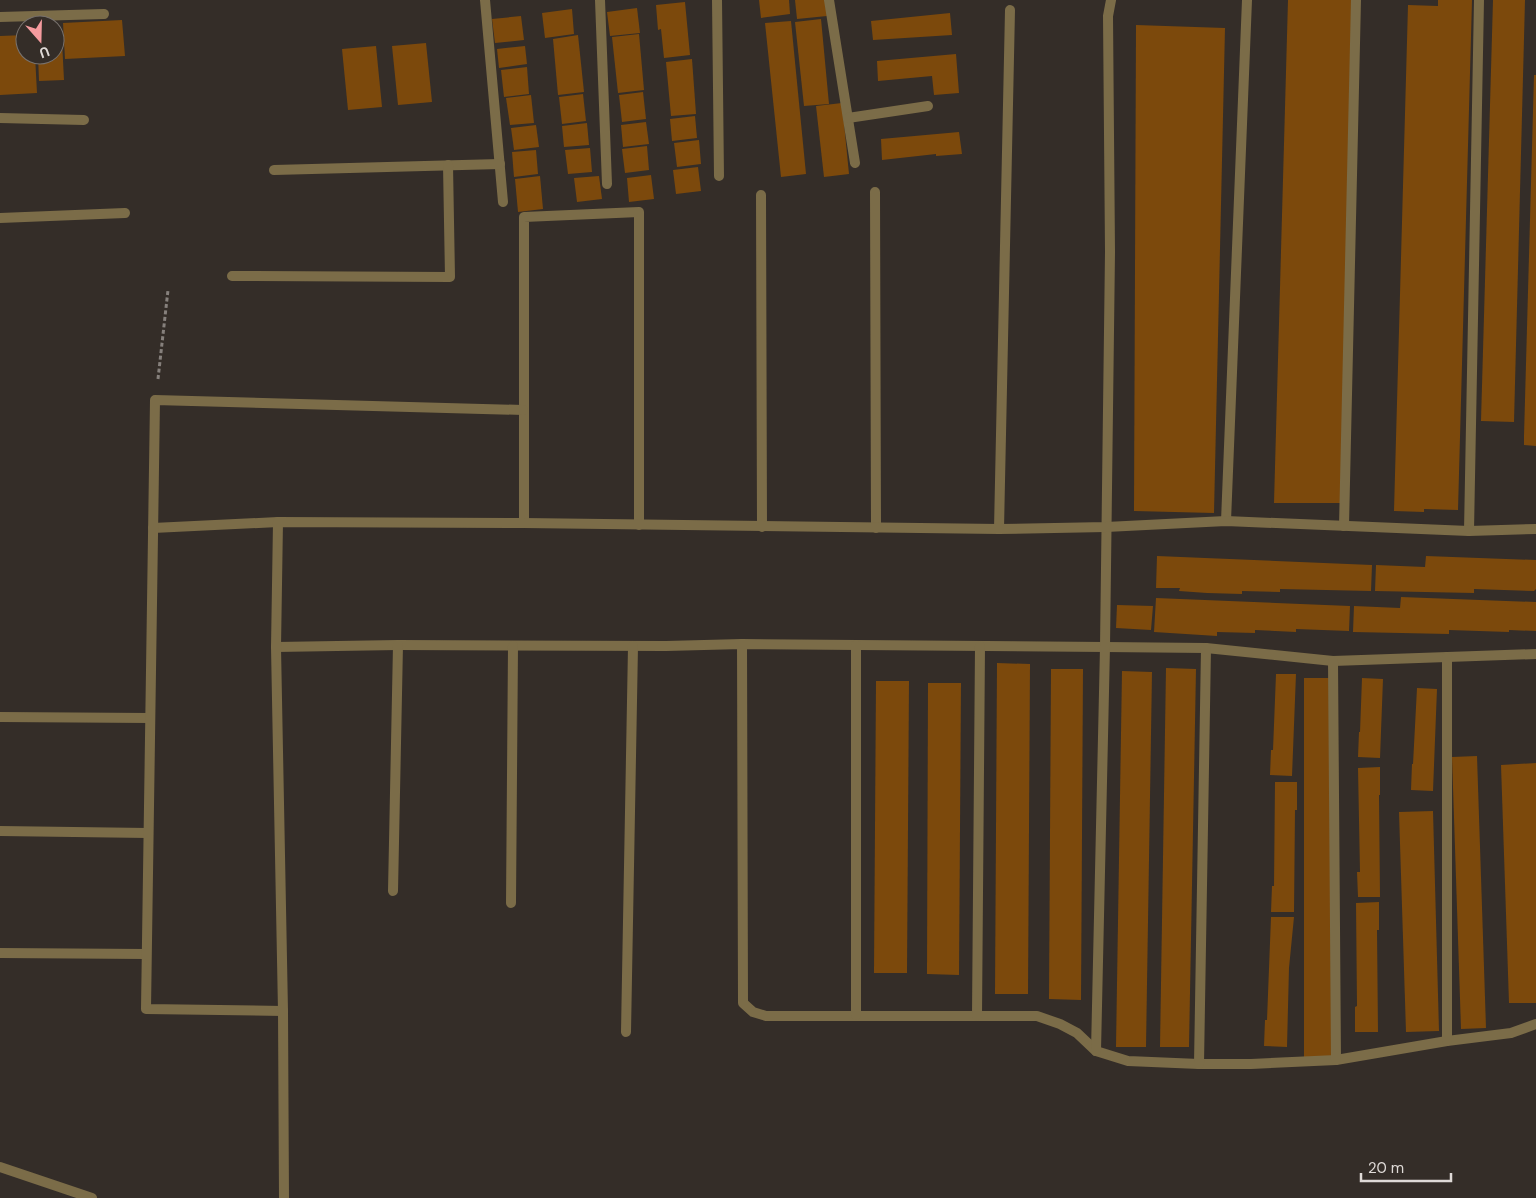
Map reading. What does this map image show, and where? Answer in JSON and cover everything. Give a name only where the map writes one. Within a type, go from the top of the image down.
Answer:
[{"type":"street","points":[[488,0],[503,202]]},
{"type":"street","points":[[600,0],[606,184]]},
{"type":"street","points":[[717,0],[719,176]]},
{"type":"street","points":[[829,0],[855,163]]},
{"type":"street","points":[[1096,1051],[1105,647],[1110,252],[1108,16],[1111,0]]},
{"type":"street","points":[[1226,521],[1247,0]]},
{"type":"street","points":[[1344,526],[1356,0]]},
{"type":"street","points":[[1469,531],[1479,0]]},
{"type":"street","points":[[999,529],[1010,10]]},
{"type":"street","points":[[0,17],[104,14]]},
{"type":"street","points":[[848,118],[928,106]]},
{"type":"street","points":[[0,118],[84,120]]},
{"type":"street","points":[[274,170],[500,164]]},
{"type":"street","points":[[232,276],[450,277],[448,165]]},
{"type":"street","points":[[875,192],[876,528]]},
{"type":"street","points":[[761,195],[762,527]]},
{"type":"street","points":[[524,523],[524,217],[639,212],[639,525]]},
{"type":"street","points":[[0,218],[125,213]]},
{"type":"street","points":[[283,1011],[146,1009],[155,400],[523,410]]},
{"type":"street","points":[[153,528],[278,522],[999,529],[1106,527],[1226,521],[1469,531],[1536,529]]},
{"type":"street","points":[[278,522],[276,647],[283,1011],[284,1198]]},
{"type":"street","points":[[276,647],[742,644],[1206,648],[1333,660],[1536,654]]},
{"type":"street","points":[[742,644],[743,1003],[753,1012],[766,1016],[1037,1016],[1060,1024],[1077,1033],[1096,1051],[1128,1061],[1199,1064],[1251,1064],[1336,1060],[1446,1041],[1511,1033],[1536,1024]]},
{"type":"street","points":[[393,891],[398,645]]},
{"type":"street","points":[[856,645],[856,1016]]},
{"type":"street","points":[[511,903],[513,646]]},
{"type":"street","points":[[626,1032],[633,646]]},
{"type":"street","points":[[977,1016],[980,646]]},
{"type":"street","points":[[1199,1064],[1206,648]]},
{"type":"street","points":[[1446,1041],[1448,657]]},
{"type":"street","points":[[1333,660],[1336,1060]]},
{"type":"street","points":[[0,717],[150,718]]},
{"type":"street","points":[[0,831],[148,833]]},
{"type":"street","points":[[0,953],[146,954]]},
{"type":"street","points":[[0,1167],[92,1198]]},
{"type":"path","points":[[155,400],[168,290]]},
{"type":"building","points":[[759,0],[789,0],[790,14],[761,18]]},
{"type":"building","points":[[795,0],[825,0],[827,16],[797,19]]},
{"type":"building","points":[[1288,0],[1355,0],[1341,503],[1274,503]]},
{"type":"building","points":[[1438,0],[1472,0],[1458,510],[1424,509],[1424,512],[1394,511],[1408,5],[1438,6]]},
{"type":"building","points":[[1493,0],[1525,0],[1514,422],[1481,421]]},
{"type":"building","points":[[685,2],[690,55],[664,58],[661,29],[658,30],[656,5]]},
{"type":"building","points":[[637,8],[640,33],[610,36],[607,12]]},
{"type":"building","points":[[572,9],[574,34],[545,38],[542,13]]},
{"type":"building","points":[[950,13],[952,35],[873,40],[871,21]]},
{"type":"building","points":[[521,16],[524,40],[495,43],[492,19]]},
{"type":"building","points":[[821,19],[829,104],[804,106],[795,22]]},
{"type":"building","points":[[122,20],[125,56],[65,59],[65,23]]},
{"type":"building","points":[[791,21],[806,174],[781,177],[765,23]]},
{"type":"building","points":[[1136,25],[1225,28],[1214,513],[1134,511]]},
{"type":"building","points":[[639,34],[644,90],[618,93],[612,37]]},
{"type":"building","points":[[15,35],[15,65],[36,65],[37,93],[0,95],[0,36]]},
{"type":"building","points":[[578,35],[584,92],[558,95],[553,39]]},
{"type":"building","points":[[426,43],[432,102],[398,105],[392,46]]},
{"type":"building","points":[[376,46],[382,107],[348,110],[342,49]]},
{"type":"building","points":[[525,46],[527,64],[499,68],[497,49]]},
{"type":"building","points":[[956,54],[959,93],[934,95],[932,76],[878,81],[877,61]]},
{"type":"building","points":[[692,59],[696,114],[671,116],[666,62]]},
{"type":"building","points":[[38,65],[63,65],[64,80],[39,81]]},
{"type":"building","points":[[527,67],[529,94],[504,97],[501,70]]},
{"type":"building","points":[[1534,75],[1536,75],[1536,446],[1524,445]]},
{"type":"building","points":[[643,92],[646,119],[622,122],[619,95]]},
{"type":"building","points":[[583,94],[586,121],[562,124],[559,97]]},
{"type":"building","points":[[531,95],[534,123],[510,125],[506,98]]},
{"type":"building","points":[[842,103],[849,174],[824,177],[816,106]]},
{"type":"building","points":[[695,116],[697,138],[672,141],[670,119]]},
{"type":"building","points":[[646,122],[649,144],[623,147],[621,125]]},
{"type":"building","points":[[587,123],[589,145],[564,147],[562,126]]},
{"type":"building","points":[[536,125],[539,147],[514,150],[511,128]]},
{"type":"building","points":[[959,132],[962,154],[936,156],[936,154],[882,160],[881,139]]},
{"type":"building","points":[[699,140],[701,164],[677,167],[674,143]]},
{"type":"building","points":[[647,146],[649,170],[625,173],[622,149]]},
{"type":"building","points":[[590,148],[592,172],[568,174],[565,150]]},
{"type":"building","points":[[536,150],[538,174],[514,177],[512,152]]},
{"type":"building","points":[[698,167],[701,191],[676,194],[673,170]]},
{"type":"building","points":[[651,175],[654,199],[629,202],[627,178]]},
{"type":"building","points":[[540,176],[543,209],[518,212],[515,179]]},
{"type":"building","points":[[599,176],[602,199],[577,202],[574,178]]},
{"type":"building","points":[[1157,556],[1372,565],[1371,591],[1280,589],[1280,592],[1242,591],[1242,594],[1179,591],[1180,588],[1156,588]]},
{"type":"building","points":[[1426,556],[1536,560],[1536,589],[1534,591],[1474,589],[1474,593],[1375,591],[1376,565],[1425,567]]},
{"type":"building","points":[[1401,597],[1536,602],[1536,631],[1449,630],[1449,634],[1353,632],[1354,606],[1400,608]]},
{"type":"building","points":[[1156,598],[1350,606],[1349,631],[1296,629],[1296,632],[1255,630],[1255,633],[1217,632],[1217,636],[1154,632]]},
{"type":"building","points":[[1117,605],[1153,606],[1151,630],[1116,628]]},
{"type":"building","points":[[997,663],[1030,664],[1028,994],[995,994]]},
{"type":"building","points":[[1166,668],[1196,669],[1189,1047],[1160,1047]]},
{"type":"building","points":[[1051,669],[1083,669],[1081,1000],[1049,999]]},
{"type":"building","points":[[1122,671],[1152,672],[1146,1047],[1116,1047]]},
{"type":"building","points":[[1276,674],[1296,674],[1292,776],[1270,775],[1271,750],[1273,750]]},
{"type":"building","points":[[1304,678],[1332,678],[1332,1057],[1304,1057]]},
{"type":"building","points":[[1362,678],[1383,679],[1380,758],[1358,757]]},
{"type":"building","points":[[876,681],[909,681],[907,973],[874,973]]},
{"type":"building","points":[[928,683],[961,683],[959,975],[927,974]]},
{"type":"building","points":[[1417,688],[1437,689],[1433,791],[1411,790]]},
{"type":"building","points":[[1477,756],[1486,1028],[1461,1029],[1452,757]]},
{"type":"building","points":[[1536,763],[1536,1003],[1509,1003],[1501,765]]},
{"type":"building","points":[[1380,767],[1380,897],[1358,897],[1357,872],[1360,872],[1358,768]]},
{"type":"building","points":[[1275,782],[1297,782],[1294,912],[1271,912],[1272,886],[1274,886]]},
{"type":"building","points":[[1433,811],[1439,1031],[1406,1032],[1399,812]]},
{"type":"building","points":[[1379,902],[1379,930],[1377,930],[1378,1032],[1355,1032],[1355,1007],[1357,1006],[1356,903]]},
{"type":"building","points":[[1271,917],[1294,917],[1289,968],[1287,1047],[1264,1046],[1265,1020],[1267,1020]]}]
